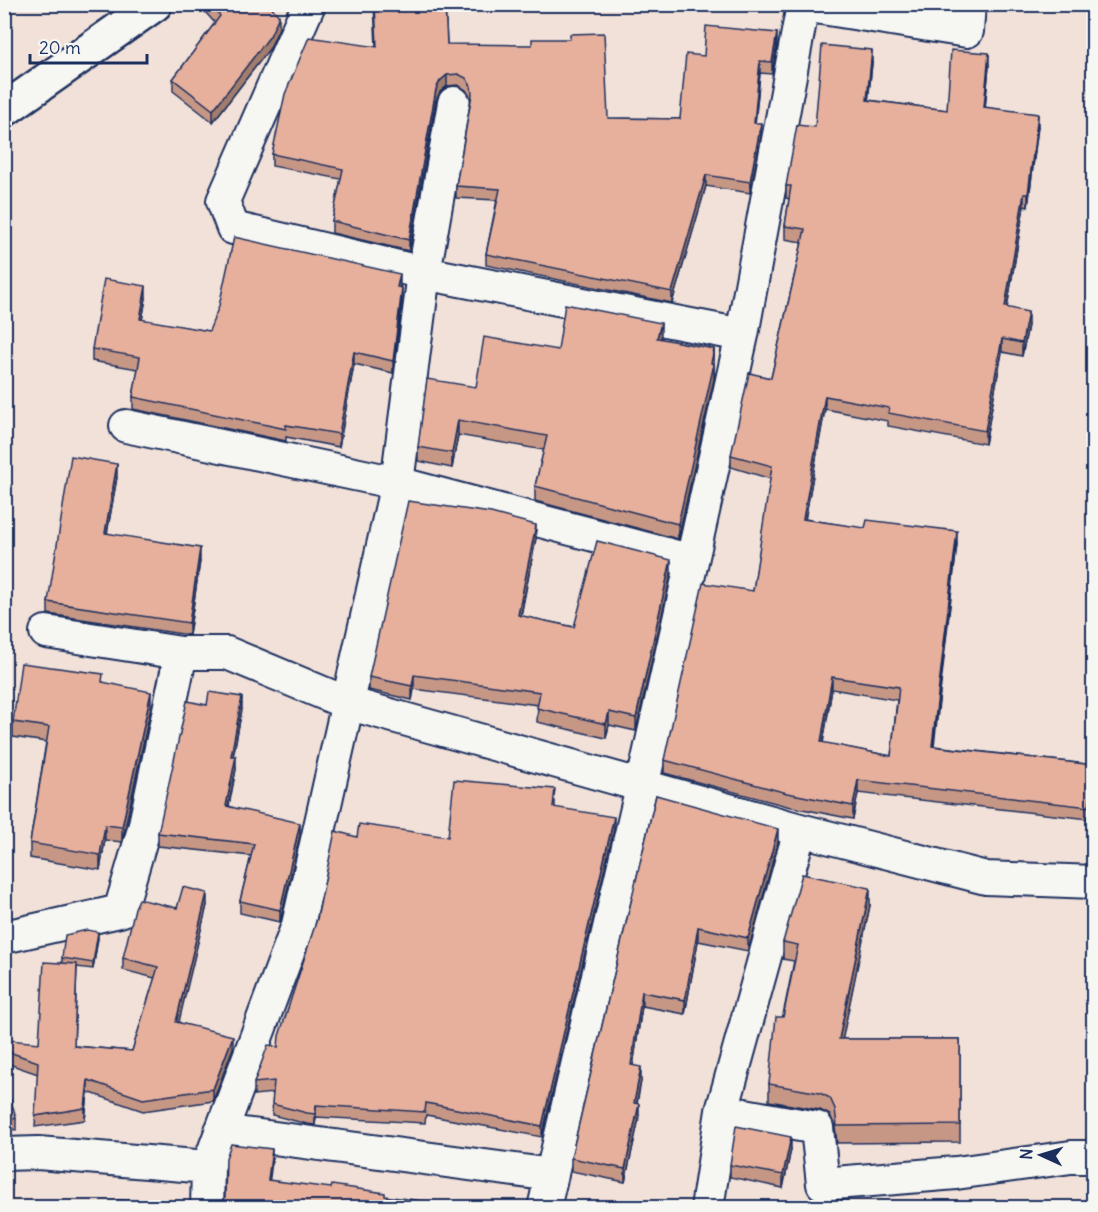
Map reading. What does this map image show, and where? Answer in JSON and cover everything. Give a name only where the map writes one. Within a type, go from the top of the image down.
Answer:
[{"type":"street","points":[[4,111],[155,4]]},
{"type":"street","points":[[309,4],[223,201],[233,228],[424,273],[742,335]]},
{"type":"street","points":[[544,1208],[642,788],[742,335],[803,5],[967,31],[969,4]]},
{"type":"street","points":[[207,1208],[208,1167],[298,925],[397,483],[424,273],[454,103]]},
{"type":"street","points":[[126,426],[397,483],[692,561]]},
{"type":"street","points":[[46,632],[181,653],[227,653],[347,703],[642,788],[800,830],[986,878],[1094,882]]},
{"type":"street","points":[[4,937],[120,911],[144,829],[181,653]]},
{"type":"street","points":[[707,1208],[722,1111],[800,830]]},
{"type":"street","points":[[722,1111],[818,1128],[823,1184],[956,1173],[1071,1157],[1094,1157]]},
{"type":"street","points":[[221,1131],[552,1175]]},
{"type":"street","points":[[4,1154],[38,1153],[208,1167]]},
{"type":"building","points":[[210,4],[269,4],[279,16],[270,36],[213,110],[173,79],[220,16]]},
{"type":"building","points":[[375,4],[445,4],[447,44],[532,45],[532,39],[570,39],[570,34],[604,33],[608,118],[680,119],[686,54],[704,56],[706,26],[777,33],[772,62],[760,61],[754,123],[761,123],[750,182],[706,175],[672,292],[486,254],[500,189],[456,186],[472,94],[471,86],[466,78],[458,74],[447,75],[436,89],[409,240],[332,221],[343,169],[272,154],[285,94],[309,37],[377,47]]},
{"type":"building","points":[[822,45],[872,50],[867,100],[947,110],[951,50],[989,53],[984,107],[1038,114],[1028,194],[1024,194],[1005,307],[1028,312],[1022,343],[1002,339],[985,431],[888,413],[889,408],[825,396],[803,519],[865,528],[867,520],[957,531],[932,746],[1094,765],[1089,807],[858,780],[853,806],[787,793],[664,760],[703,583],[753,591],[772,466],[731,455],[749,373],[771,378],[805,229],[785,226],[791,186],[786,186],[797,125],[815,127]],"holes":[[[832,677],[899,687],[891,756],[821,742]]]},
{"type":"building","points":[[234,237],[400,274],[397,287],[402,288],[393,361],[354,352],[339,434],[286,425],[286,429],[133,397],[140,357],[92,349],[104,279],[146,286],[140,319],[209,331],[219,306]]},
{"type":"building","points":[[565,304],[661,323],[657,338],[714,349],[711,363],[714,364],[678,524],[535,486],[547,436],[458,420],[452,453],[418,447],[427,379],[476,387],[484,337],[558,350]]},
{"type":"building","points":[[71,456],[117,464],[105,533],[200,548],[189,623],[48,602]]},
{"type":"building","points":[[408,501],[491,513],[536,525],[518,615],[574,627],[597,541],[671,560],[636,718],[609,712],[606,724],[537,708],[540,692],[414,675],[412,686],[369,677]]},
{"type":"building","points":[[21,663],[103,674],[102,682],[151,692],[122,827],[105,825],[100,855],[30,843],[49,727],[13,722]]},
{"type":"building","points":[[209,692],[242,697],[231,756],[236,756],[226,806],[300,823],[280,910],[240,901],[254,844],[158,833],[187,701],[207,705]]},
{"type":"building","points":[[454,780],[555,789],[553,807],[614,817],[542,1126],[426,1103],[425,1112],[316,1105],[315,1114],[272,1104],[274,1081],[254,1083],[268,1045],[278,1047],[279,1036],[317,919],[335,831],[357,837],[359,824],[448,837]]},
{"type":"building","points":[[656,795],[778,829],[748,938],[698,927],[685,1000],[642,992],[631,1065],[641,1067],[634,1103],[639,1104],[625,1169],[571,1158]]},
{"type":"building","points":[[802,874],[870,888],[839,1039],[960,1039],[960,1125],[837,1126],[835,1109],[830,1098],[820,1093],[769,1084],[776,1017],[783,1017],[798,945],[783,942]]},
{"type":"building","points":[[183,887],[207,893],[176,1022],[233,1036],[213,1089],[143,1099],[88,1080],[85,1108],[35,1116],[38,1062],[6,1051],[9,1040],[39,1043],[44,962],[77,964],[74,1046],[132,1051],[158,967],[123,958],[135,908],[139,899],[177,908]]},
{"type":"building","points":[[87,930],[98,932],[93,963],[62,958],[65,935]]},
{"type":"building","points":[[4,1078],[16,1118],[9,1118],[8,1124],[4,1125]]},
{"type":"building","points":[[736,1126],[791,1137],[783,1175],[730,1165]]},
{"type":"building","points":[[231,1144],[272,1149],[268,1180],[331,1188],[332,1185],[385,1193],[385,1196],[474,1208],[221,1208],[225,1197],[226,1158]]},
{"type":"building","points":[[117,1200],[172,1202],[172,1208],[117,1208]]}]
